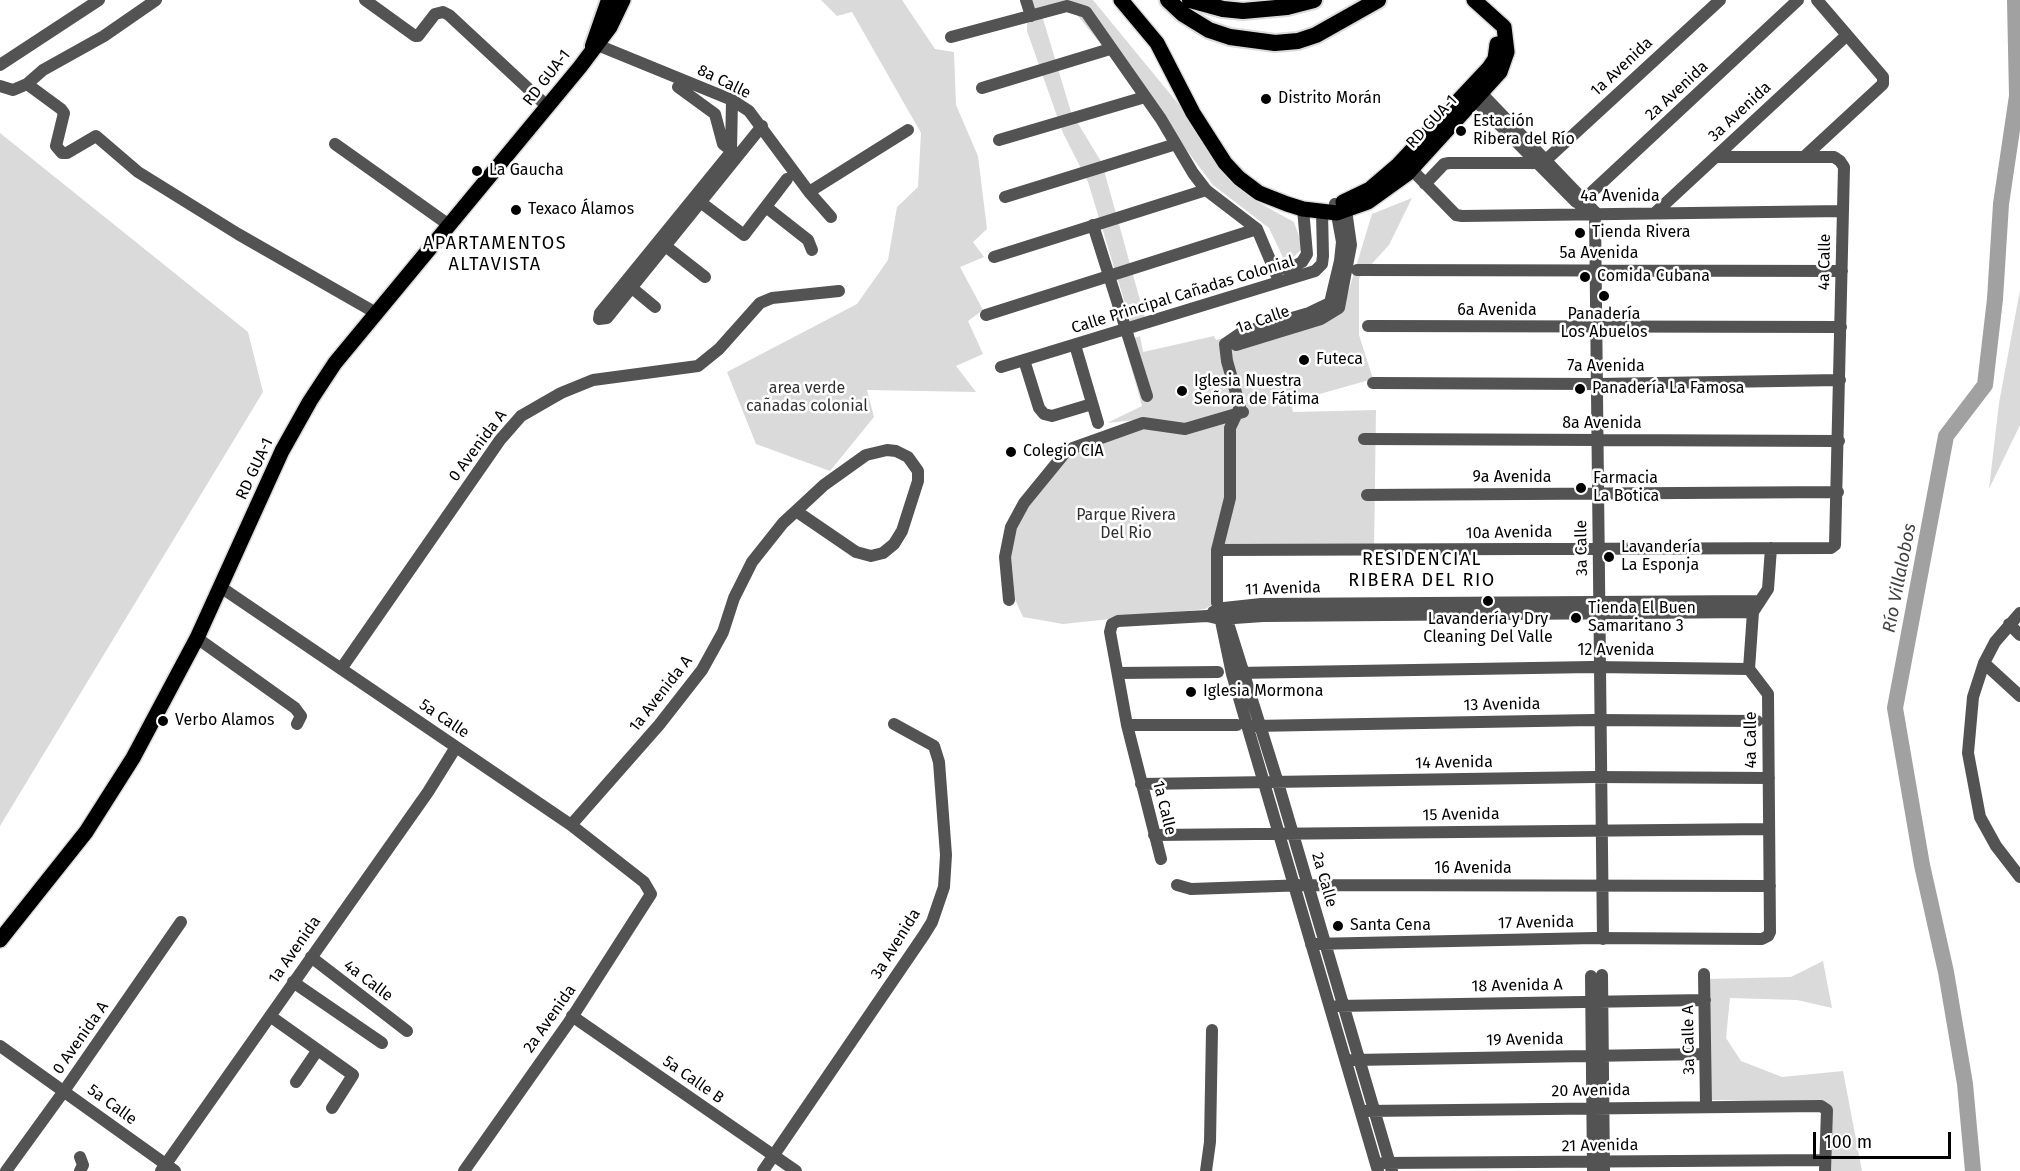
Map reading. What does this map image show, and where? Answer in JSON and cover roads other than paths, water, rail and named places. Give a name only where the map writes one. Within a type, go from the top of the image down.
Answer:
[{"type":"highway","points":[[595,43],[600,0]]},
{"type":"highway","points":[[595,43],[610,0]]},
{"type":"highway","points":[[1168,0],[1183,14],[1209,30],[1230,37],[1275,43],[1298,41],[1316,35],[1378,0]]},
{"type":"highway","points":[[1190,0],[1223,9],[1243,11],[1287,7],[1314,0]]},
{"type":"main road","name":"RD GUA-1","points":[[0,939],[55,874],[103,806],[155,720],[222,588],[282,451],[310,401],[335,363],[548,106],[595,43],[610,27],[623,0]]},
{"type":"main road","points":[[1121,0],[1157,43],[1193,113],[1225,163],[1239,178],[1259,193],[1302,209],[1337,208]]},
{"type":"main road","name":"RD GUA-1","points":[[1337,208],[1383,192],[1411,173],[1500,72],[1507,52],[1507,35],[1496,18],[1474,0]]},
{"type":"main road","name":"RD GUA-1","points":[[1337,208],[1370,189],[1385,177],[1429,131],[1475,98],[1483,74],[1496,56],[1496,18]]},
{"type":"main road","points":[[1411,173],[1425,148],[1429,131]]},
{"type":"street","points":[[0,65],[99,0]]},
{"type":"street","points":[[0,86],[13,90],[27,84],[43,70],[104,36],[156,0]]},
{"type":"street","points":[[365,0],[415,36],[418,36],[435,14],[443,12],[449,15],[548,106]]},
{"type":"street","points":[[1026,0],[1031,16]]},
{"type":"street","name":"1a Avenida","points":[[1542,161],[1720,0]]},
{"type":"street","name":"2a Avenida","points":[[1586,208],[1798,0]]},
{"type":"street","points":[[1715,157],[1804,157],[1880,89],[1883,77],[1817,0]]},
{"type":"street","points":[[951,37],[1074,6],[1089,17],[1206,190],[1257,229],[1280,281]]},
{"type":"street","name":"3a Avenida","points":[[1655,213],[1847,35]]},
{"type":"street","name":"8a Calle","points":[[595,43],[732,100],[749,111],[808,192],[831,217]]},
{"type":"street","points":[[982,88],[1110,49]]},
{"type":"street","points":[[27,84],[64,113],[57,150],[67,153],[96,136],[138,172],[238,234],[376,313]]},
{"type":"street","points":[[678,87],[715,114],[722,142],[734,153]]},
{"type":"street","points":[[999,140],[1145,97]]},
{"type":"street","points":[[1475,98],[1542,161],[1586,208]]},
{"type":"street","points":[[732,100],[734,153]]},
{"type":"street","points":[[655,307],[628,285],[734,153],[762,126]]},
{"type":"street","points":[[808,192],[908,130]]},
{"type":"street","points":[[335,144],[449,225]]},
{"type":"street","points":[[1005,197],[1176,144]]},
{"type":"street","name":"4a Calle","points":[[1804,157],[1834,157],[1840,160],[1844,167],[1835,545]]},
{"type":"street","points":[[1425,184],[1444,164],[1449,162],[1542,161]]},
{"type":"street","name":"4a Avenida","points":[[1411,173],[1459,216],[1586,208],[1655,213],[1843,210]]},
{"type":"street","points":[[697,200],[742,235],[788,179]]},
{"type":"street","points":[[994,257],[1206,190]]},
{"type":"street","points":[[766,207],[808,240],[812,250]]},
{"type":"street","name":"Calle Principal Cañadas Colonial","points":[[1001,367],[1315,271],[1322,264],[1337,208]]},
{"type":"street","name":"1a Calle","points":[[1221,609],[1220,550],[1235,506],[1237,431],[1243,412],[1225,354],[1241,333],[1322,309],[1330,303],[1342,242],[1337,208]]},
{"type":"street","name":"3a Calle","points":[[1586,208],[1592,270],[1599,939]]},
{"type":"street","name":"Calle Principal Cañadas Colonial","points":[[1274,269],[1292,267],[1302,262],[1307,254],[1302,209]]},
{"type":"street","points":[[1093,225],[1128,328],[1147,396]]},
{"type":"street","points":[[986,315],[1257,229]]},
{"type":"street","points":[[662,243],[705,277]]},
{"type":"street","name":"5a Avenida","points":[[1356,270],[1842,271]]},
{"type":"street","name":"0 Avenida A","points":[[341,669],[500,440],[521,416],[561,393],[593,380],[698,366],[719,349],[760,303],[772,298],[839,291]]},
{"type":"street","name":"6a Avenida","points":[[1368,326],[1841,327]]},
{"type":"street","points":[[1074,345],[1098,423]]},
{"type":"street","points":[[1024,360],[1039,408],[1044,414],[1052,416],[1092,404]]},
{"type":"street","name":"7a Avenida","points":[[1373,383],[1593,384],[1840,380]]},
{"type":"street","points":[[1009,600],[1005,556],[1011,527],[1024,503],[1064,453],[1073,447],[1143,423],[1185,429],[1243,412]]},
{"type":"street","name":"8a Avenida","points":[[1364,439],[1839,441]]},
{"type":"street","name":"1a Avenida A","points":[[571,825],[659,724],[702,670],[723,632],[734,598],[753,561],[796,511],[824,485],[866,455],[887,450],[896,451],[908,457],[918,471],[918,481],[902,531],[894,544],[883,553],[871,556],[856,552],[796,511]]},
{"type":"street","name":"9a Avenida","points":[[1367,495],[1838,492]]},
{"type":"street","name":"10a Avenida","points":[[1220,550],[1831,548],[1835,545]]},
{"type":"street","points":[[1749,669],[1755,607],[1768,589],[1771,548]]},
{"type":"street","name":"5a Calle","points":[[222,588],[571,825],[644,882]]},
{"type":"street","name":"11 Avenida","points":[[1112,624],[1118,621],[1207,616],[1221,609],[1755,607]]},
{"type":"street","name":"2a Calle","points":[[1221,609],[1238,673],[1248,726],[1345,1060],[1391,1167]]},
{"type":"street","points":[[2020,613],[2009,624],[1984,663],[1972,697],[1968,753],[1980,817],[1996,846],[2020,877]]},
{"type":"street","name":"1a Calle","points":[[1112,624],[1110,632],[1127,725],[1161,859]]},
{"type":"street","points":[[2009,624],[2020,635]]},
{"type":"street","points":[[197,638],[295,708],[301,716],[297,724]]},
{"type":"street","points":[[1984,663],[2020,696]]},
{"type":"street","name":"12 Avenida","points":[[1238,673],[1596,667],[1749,669]]},
{"type":"street","name":"4a Calle","points":[[1749,669],[1768,694],[1770,932],[1762,939]]},
{"type":"street","points":[[1118,673],[1218,672]]},
{"type":"street","name":"13 Avenida","points":[[1127,725],[1248,726],[1597,720],[1758,721]]},
{"type":"street","name":"3a Avenida","points":[[763,1171],[924,935],[932,922],[944,887],[946,855],[939,762],[934,746],[894,724]]},
{"type":"street","name":"2a Calle","points":[[1248,726],[1278,783],[1293,833],[1358,1060],[1377,1167]]},
{"type":"street","name":"1a Avenida","points":[[167,1169],[293,982],[428,792],[456,747]]},
{"type":"street","name":"14 Avenida","points":[[1141,784],[1598,777],[1768,778]]},
{"type":"street","name":"15 Avenida","points":[[1154,835],[1769,829]]},
{"type":"street","name":"2a Avenida","points":[[464,1171],[650,900],[651,894],[644,882]]},
{"type":"street","name":"16 Avenida","points":[[1177,885],[1191,889],[1307,885],[1770,886]]},
{"type":"street","name":"0 Avenida A","points":[[6,1171],[181,922]]},
{"type":"street","name":"17 Avenida","points":[[1311,944],[1599,939],[1762,939]]},
{"type":"street","name":"4a Calle","points":[[311,957],[407,1031]]},
{"type":"street","name":"3a Calle A","points":[[1704,974],[1706,1106]]},
{"type":"street","points":[[1597,975],[1598,1167]]},
{"type":"street","points":[[293,982],[382,1043]]},
{"type":"street","name":"18 Avenida A","points":[[1329,1006],[1705,1000]]},
{"type":"street","points":[[270,1016],[353,1077],[332,1107]]},
{"type":"street","name":"5a Calle B","points":[[572,1016],[796,1171]]},
{"type":"street","points":[[1206,1171],[1210,1142],[1212,1030]]},
{"type":"street","name":"5a Calle","points":[[0,1046],[167,1169]]},
{"type":"street","points":[[296,1082],[317,1051]]},
{"type":"street","name":"19 Avenida","points":[[1345,1060],[1705,1054]]},
{"type":"street","name":"20 Avenida","points":[[1367,1111],[1821,1106],[1827,1110],[1825,1165]]},
{"type":"street","points":[[80,1157],[83,1166],[80,1171]]},
{"type":"street","name":"21 Avenida","points":[[1377,1167],[1825,1165]]},
{"type":"waterway","name":"Río Villalobos","points":[[1973,1171],[1965,1084],[1946,972],[1922,865],[1895,708],[1946,436],[1985,385],[1995,299],[2001,204],[2017,96],[2015,0]]},
{"type":"place","name":"Distrito Morán","points":[[1266,99]]},
{"type":"place","name":"Estación Ribera del Río","points":[[1461,131]]},
{"type":"place","name":"La Gaucha","points":[[477,171]]},
{"type":"place","name":"Texaco Álamos","points":[[516,210]]},
{"type":"place","name":"Tienda Rivera","points":[[1580,233]]},
{"type":"place","name":"Comida Cubana","points":[[1585,277]]},
{"type":"place","name":"Panadería Los Abuelos","points":[[1604,296]]},
{"type":"place","name":"Futeca","points":[[1304,360]]},
{"type":"place","name":"Panadería La Famosa","points":[[1580,389]]},
{"type":"place","name":"Iglesia Nuestra Señora de Fátima","points":[[1182,391]]},
{"type":"place","name":"Colegio CIA","points":[[1011,452]]},
{"type":"place","name":"Farmacia La Botica","points":[[1581,488]]},
{"type":"place","name":"Lavandería La Esponja","points":[[1609,557]]},
{"type":"place","name":"Lavandería y Dry Cleaning Del Valle","points":[[1488,601]]},
{"type":"place","name":"Tienda El Buen Samaritano 3","points":[[1576,618]]},
{"type":"place","name":"Iglesia Mormona","points":[[1191,692]]},
{"type":"place","name":"Verbo Alamos","points":[[163,721]]},
{"type":"place","name":"Santa Cena","points":[[1338,926]]},
{"type":"district","name":"APARTAMENTOS ALTAVISTA","points":[[495,254]]},
{"type":"district","name":"RESIDENCIAL RIBERA DEL RIO","points":[[1422,570]]},
{"type":"park label","name":"area verde cañadas colonial","points":[[807,398]]},
{"type":"park label","name":"Parque Rivera Del Rio","points":[[1126,525]]}]
